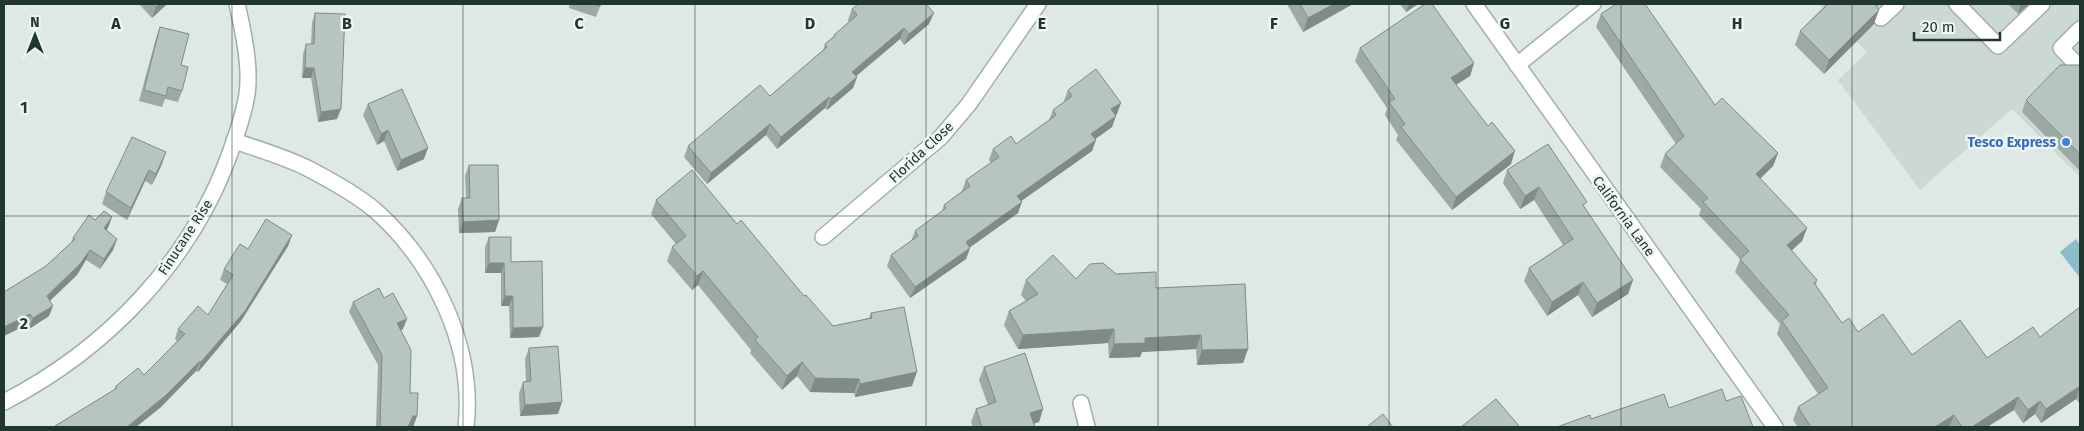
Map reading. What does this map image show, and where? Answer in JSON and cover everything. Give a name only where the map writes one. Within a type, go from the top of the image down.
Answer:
[{"type":"street","name":"Finucane Rise","points":[[4,402],[36,385],[86,349],[126,315],[160,277],[192,232],[217,186],[234,141],[247,93],[246,43],[237,4]]},
{"type":"street","name":"Florida Close","points":[[823,237],[941,136],[969,104],[1038,4]]},
{"type":"street","name":"California Lane","points":[[1474,4],[1776,427]]},
{"type":"street","points":[[1517,66],[1593,4]]},
{"type":"street","points":[[1881,18],[1896,4]]},
{"type":"street","points":[[1957,4],[1998,46],[2042,4]]},
{"type":"street","points":[[2080,29],[2061,48],[2080,68]]},
{"type":"street","points":[[234,141],[307,168],[329,180],[375,210],[401,236],[439,293],[453,324],[462,357],[466,427]]},
{"type":"street","points":[[1081,403],[1087,427]]},
{"type":"shaded area","points":[[1819,4],[2080,4],[2080,177],[2012,109],[1920,190],[1838,80],[1867,52]]},
{"type":"water","points":[[2076,239],[2080,245],[2080,278],[2060,252]]},
{"type":"building","points":[[858,4],[926,4],[934,13],[909,34],[904,28],[852,72],[857,77],[831,99],[829,97],[781,137],[770,124],[711,173],[688,146],[760,85],[770,96],[827,47],[825,44],[857,15],[852,9]]},
{"type":"building","points":[[1300,4],[1334,4],[1308,18]]},
{"type":"building","points":[[1425,4],[1432,4],[1474,63],[1451,78],[1488,126],[1492,122],[1515,151],[1456,197],[1401,127],[1405,124],[1389,102],[1395,99],[1360,48]]},
{"type":"building","points":[[1616,4],[1645,4],[1715,105],[1722,98],[1778,153],[1756,174],[1807,228],[1787,245],[1817,280],[1814,283],[1842,323],[1849,318],[1858,332],[1883,314],[1912,355],[1960,320],[1987,358],[2033,327],[2040,337],[2080,307],[2080,386],[2046,409],[2040,401],[2028,410],[2018,397],[1972,427],[1962,427],[1954,415],[1935,427],[1811,427],[1798,407],[1828,388],[1782,321],[1789,315],[1740,259],[1749,251],[1703,202],[1708,198],[1665,154],[1684,136],[1601,14]]},
{"type":"building","points":[[1828,4],[1875,4],[1879,10],[1829,60],[1800,31]]},
{"type":"building","points":[[315,13],[345,14],[341,109],[321,112],[314,68],[305,68],[306,44],[314,44]]},
{"type":"building","points":[[160,27],[189,34],[181,65],[188,67],[182,91],[168,87],[166,96],[144,90]]},
{"type":"building","name":"Tesco Express","points":[[2060,65],[2080,65],[2080,154],[2026,100]]},
{"type":"building","points":[[1096,69],[1121,103],[1111,109],[1116,116],[1091,134],[1096,140],[1017,196],[1022,202],[966,242],[970,248],[915,287],[891,255],[918,236],[915,231],[946,208],[944,205],[970,186],[966,180],[999,157],[993,149],[1011,136],[1016,144],[1056,115],[1053,110],[1072,96],[1068,90]]},
{"type":"building","points":[[402,89],[428,148],[401,160],[388,130],[381,134],[368,104]]},
{"type":"building","points":[[132,137],[166,152],[156,174],[149,170],[131,208],[106,192]]},
{"type":"building","points":[[1548,144],[1587,202],[1583,205],[1633,280],[1597,303],[1583,282],[1552,302],[1529,268],[1573,239],[1539,187],[1525,196],[1507,170]]},
{"type":"building","points":[[469,165],[498,165],[499,220],[463,222],[462,198],[470,198]]},
{"type":"building","points":[[692,170],[737,224],[741,220],[804,296],[806,295],[833,326],[872,318],[871,313],[904,307],[917,372],[860,384],[859,379],[815,378],[802,362],[787,376],[755,340],[758,337],[703,271],[697,276],[672,247],[686,236],[656,200]]},
{"type":"building","points":[[104,211],[112,217],[104,228],[117,239],[104,259],[90,250],[80,264],[47,296],[53,306],[33,318],[30,314],[4,327],[4,292],[46,266],[75,239],[73,238],[89,215],[95,220]]},
{"type":"building","points":[[266,219],[292,235],[245,311],[201,362],[165,396],[127,427],[55,426],[117,388],[116,386],[138,368],[144,375],[185,334],[178,329],[198,306],[208,315],[233,275],[224,269],[240,244],[248,249]]},
{"type":"building","points":[[489,237],[511,237],[511,262],[542,261],[543,327],[513,328],[513,296],[505,296],[504,263],[489,263]]},
{"type":"building","points":[[1053,255],[1076,279],[1090,264],[1103,263],[1116,274],[1156,272],[1156,288],[1245,284],[1248,349],[1202,350],[1201,335],[1145,338],[1145,343],[1114,344],[1114,329],[1023,335],[1009,311],[1038,294],[1026,280]]},
{"type":"building","points":[[379,288],[384,298],[393,293],[407,319],[397,323],[411,350],[410,393],[418,393],[417,416],[413,416],[408,427],[380,427],[382,355],[353,302]]},
{"type":"building","points":[[558,346],[562,402],[525,405],[523,382],[531,381],[529,348]]},
{"type":"building","points":[[1025,353],[1043,409],[1030,413],[1035,427],[982,427],[976,409],[996,402],[984,367]]},
{"type":"building","points":[[1722,389],[1726,401],[1741,396],[1753,427],[1557,427],[1590,415],[1591,419],[1664,394],[1669,408]]},
{"type":"building","points":[[1496,399],[1520,427],[1461,427]]},
{"type":"building","points":[[1383,414],[1393,427],[1367,427]]},
{"type":"place","name":"Tesco Express","points":[[2066,142]]}]
